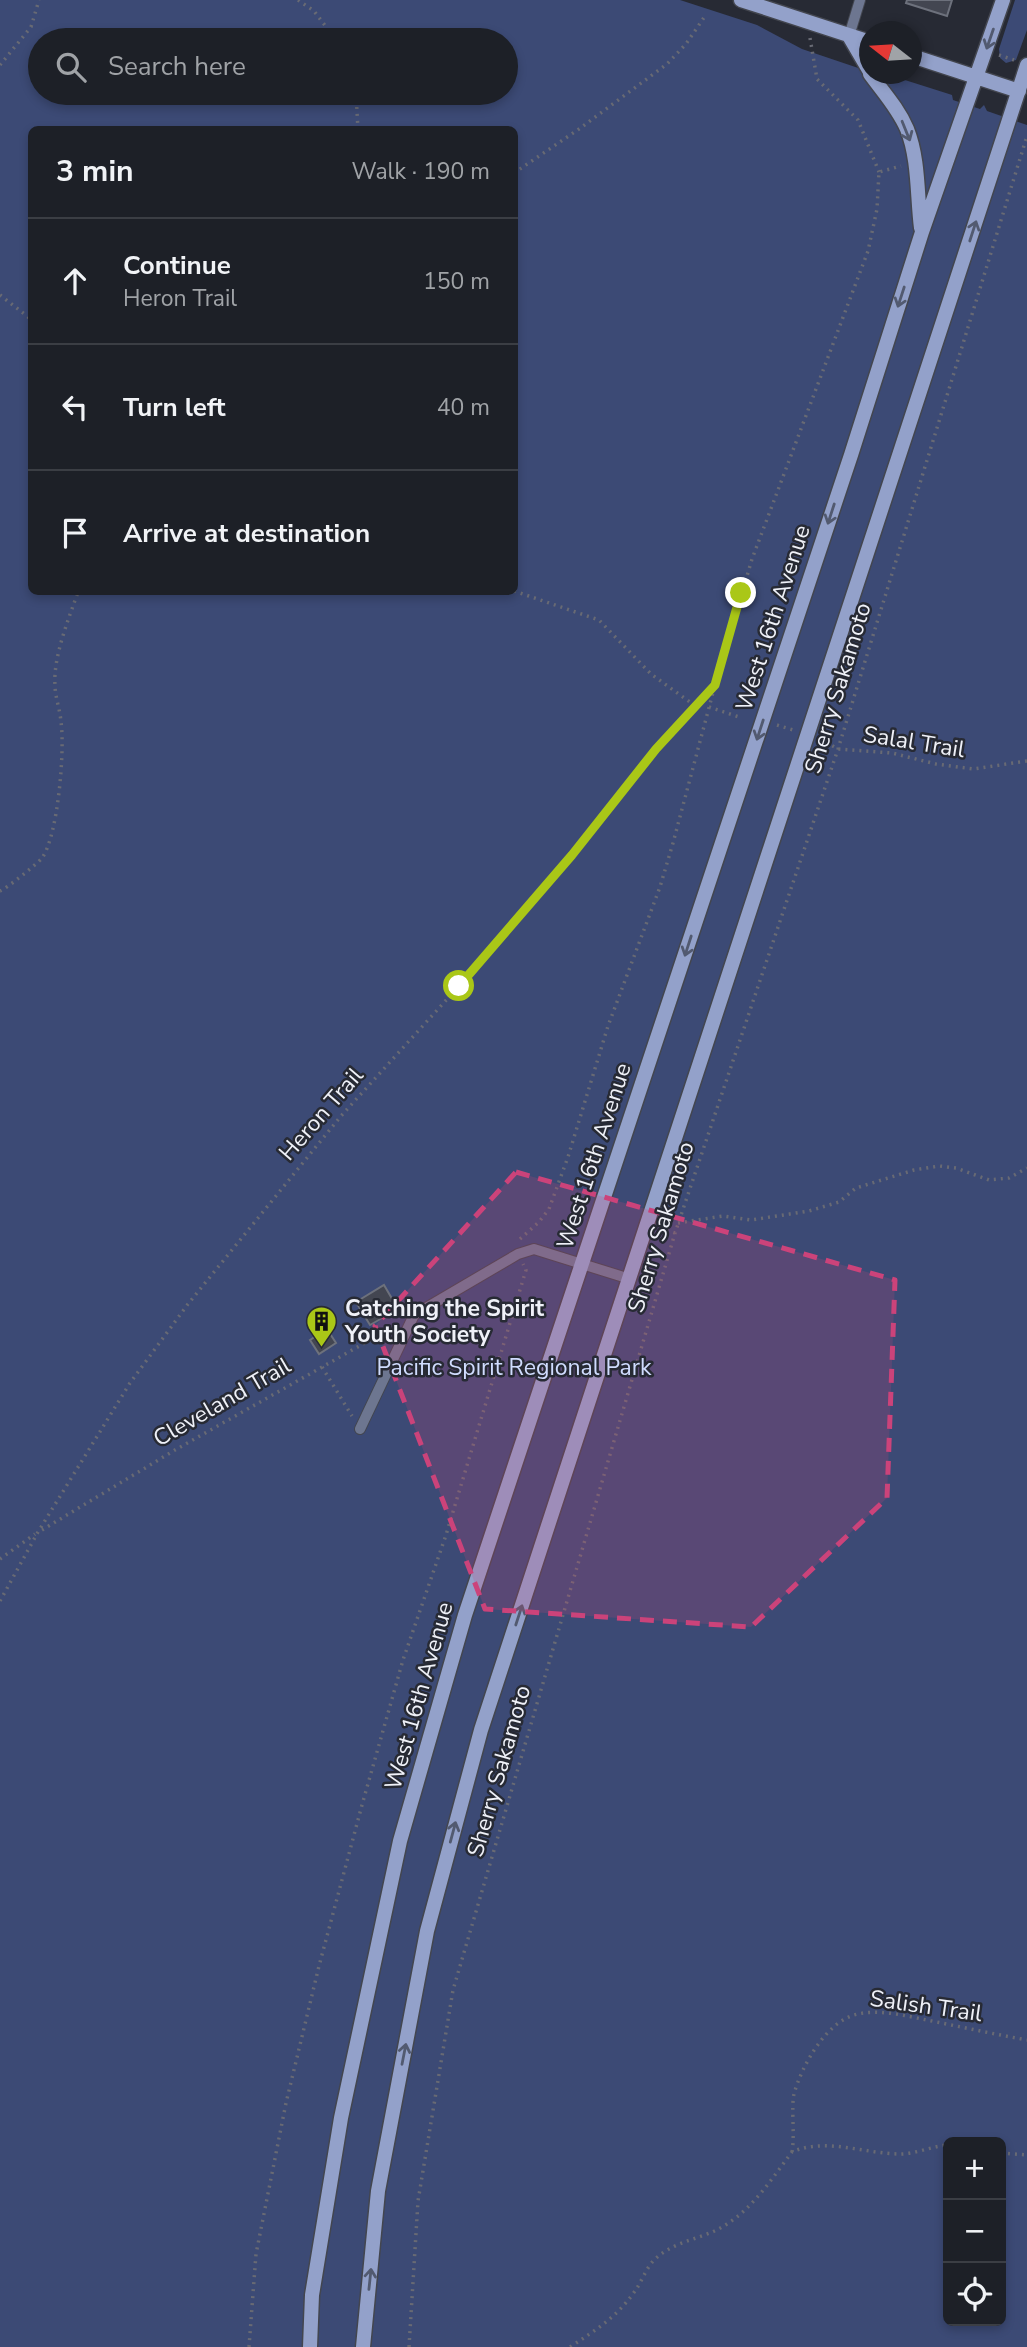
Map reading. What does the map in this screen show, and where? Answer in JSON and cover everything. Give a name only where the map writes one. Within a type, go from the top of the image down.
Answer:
[{"type":"main road","points":[[741,0],[859,39]]},
{"type":"main road","name":"West 16th Avenue","points":[[310,2347],[312,2295],[341,2118],[400,1841],[465,1615],[851,455],[922,232],[1003,0]]},
{"type":"main road","points":[[849,36],[859,54]]},
{"type":"main road","points":[[922,59],[1019,91]]},
{"type":"main road","points":[[363,2347],[378,2191],[427,1931],[481,1730],[1019,91],[1022,63]]},
{"type":"main road","points":[[878,84],[897,110],[909,138],[922,232]]},
{"type":"lane","points":[[849,36],[860,0]]},
{"type":"lane","points":[[360,1430],[414,1315],[518,1254],[534,1249],[630,1279]]},
{"type":"path","points":[[30,28],[39,0]]},
{"type":"path","points":[[298,0],[314,11],[327,28]]},
{"type":"path","points":[[518,170],[667,65],[686,44],[705,16]]},
{"type":"path","points":[[515,1244],[539,1222],[548,1209],[568,1157],[608,1026],[667,865],[752,559],[868,251],[877,209],[878,172],[858,120],[817,79],[807,23]]},
{"type":"path","points":[[0,65],[28,31]]},
{"type":"path","points":[[999,55],[1022,63]]},
{"type":"path","points":[[357,105],[358,126]]},
{"type":"path","points":[[1019,136],[1027,137]]},
{"type":"path","name":"Sherry Sakamoto","points":[[409,2347],[418,2201],[453,1990],[678,1223],[838,749],[1027,137]]},
{"type":"path","points":[[878,172],[901,166]]},
{"type":"path","points":[[0,295],[28,317]]},
{"type":"path","points":[[518,592],[599,620],[651,674],[694,705]]},
{"type":"path","points":[[0,891],[8,888],[41,858],[52,834],[59,803],[62,724],[55,685],[56,666],[77,595]]},
{"type":"path","name":"Heron Trail","points":[[0,1601],[38,1532],[130,1383],[187,1304],[341,1116],[459,986],[572,855],[656,749],[715,685]]},
{"type":"path","points":[[709,707],[742,718]]},
{"type":"path","points":[[771,724],[802,732]]},
{"type":"path","name":"Salal Trail","points":[[838,749],[892,753],[936,764],[974,769],[1027,761]]},
{"type":"path","points":[[678,1223],[723,1216],[751,1220],[809,1211],[839,1202],[856,1188],[914,1170],[939,1166],[956,1168],[989,1180],[1009,1178],[1027,1168]]},
{"type":"path","points":[[249,2347],[256,2254],[286,2104],[316,1979],[403,1660],[446,1535],[526,1270],[522,1262]]},
{"type":"path","name":"Cleveland Trail","points":[[0,1559],[38,1532],[176,1450],[414,1315]]},
{"type":"path","points":[[323,1367],[360,1430]]},
{"type":"path","name":"Salish Trail","points":[[792,2152],[795,2134],[794,2095],[810,2055],[839,2022],[858,2014],[879,2013],[1027,2040]]},
{"type":"path","points":[[569,2347],[606,2324],[634,2292],[653,2262],[674,2244],[703,2236],[727,2224],[750,2206],[792,2152],[800,2148],[831,2146],[902,2154],[943,2146]]},
{"type":"path","points":[[1006,2153],[1027,2155]]},
{"type":"highlighted area","points":[[516,1172],[895,1280],[887,1498],[751,1627],[485,1609],[375,1326]]},
{"type":"green space","name":"Pacific Spirit Regional Park","points":[[0,0],[680,0],[757,25],[802,49],[859,68],[859,84],[917,84],[952,95],[953,100],[980,109],[984,105],[987,111],[1027,125],[1027,2347],[0,2347]]},
{"type":"green space","points":[[1015,0],[1027,0],[1027,30],[1016,60],[1006,63],[1000,58],[999,49]]},
{"type":"building","points":[[907,0],[952,0],[947,16],[906,3]]},
{"type":"building","points":[[384,1285],[398,1309],[370,1325],[356,1302]]},
{"type":"building","points":[[327,1329],[336,1343],[319,1354],[310,1340]]},
{"type":"place","name":"Catching the Spirit Youth Society","points":[[322,1348]]},
{"type":"route","points":[[459,986],[572,855],[656,749],[715,685],[741,593]]}]
